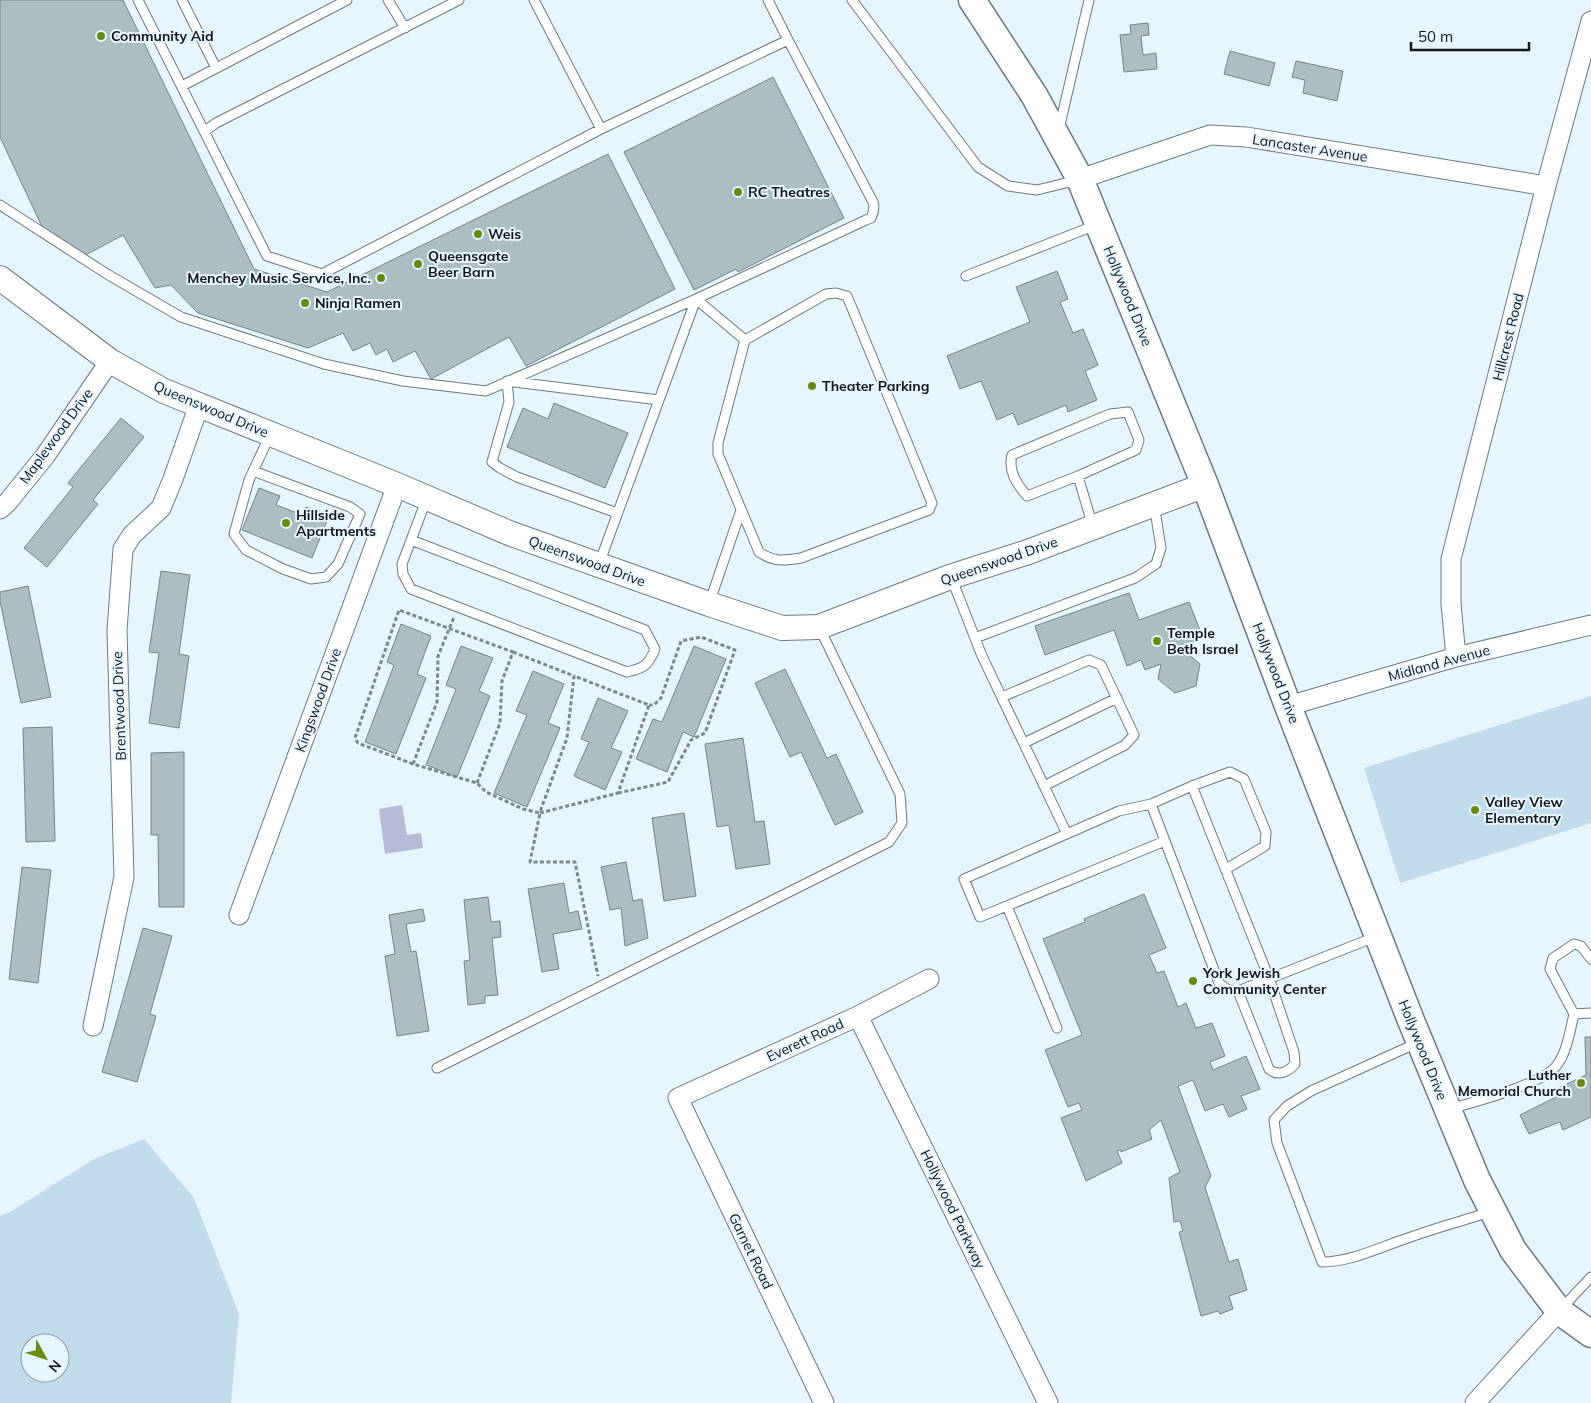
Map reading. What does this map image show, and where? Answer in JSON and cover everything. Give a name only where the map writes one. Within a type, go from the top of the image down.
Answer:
[{"type":"main road","name":"Hollywood Drive","points":[[972,0],[1034,95],[1080,180],[1205,485],[1288,706],[1378,936],[1477,1180],[1513,1250],[1559,1311],[1591,1334]]},
{"type":"street","name":"Hillcrest Road","points":[[1456,657],[1451,604],[1452,559],[1546,186],[1591,21]]},
{"type":"street","name":"Lancaster Avenue","points":[[1080,180],[1210,135],[1246,137],[1546,186]]},
{"type":"street","name":"Queenswood Drive","points":[[0,278],[110,361],[164,391],[397,485],[509,533],[782,628],[819,627],[950,577],[1028,552],[1205,485]]},
{"type":"street","name":"Maplewood Drive","points":[[0,509],[8,503],[45,456],[110,361]]},
{"type":"street","name":"Brentwood Drive","points":[[92,1026],[124,877],[117,630],[123,550],[132,535],[161,508],[199,405]]},
{"type":"street","name":"Kingswood Drive","points":[[239,915],[397,485]]},
{"type":"street","name":"Midland Avenue","points":[[1288,706],[1456,657],[1591,625]]},
{"type":"street","name":"Everett Road","points":[[678,1098],[858,1016],[930,979]]},
{"type":"street","name":"Hollywood Parkway","points":[[858,1016],[1048,1403]]},
{"type":"street","name":"Garnet Road","points":[[678,1098],[824,1403]]},
{"type":"street","points":[[1475,1403],[1559,1311]]},
{"type":"lane","points":[[138,0],[267,256],[322,274],[601,129],[788,40]]},
{"type":"lane","points":[[182,0],[216,68]]},
{"type":"lane","points":[[182,86],[347,0]]},
{"type":"lane","points":[[388,0],[405,28]]},
{"type":"lane","points":[[205,131],[459,0]]},
{"type":"lane","points":[[534,0],[601,129]]},
{"type":"lane","points":[[0,205],[181,317],[324,364],[403,381],[486,391],[696,299],[871,218],[875,206],[768,0]]},
{"type":"lane","points":[[852,0],[978,167],[1008,186],[1037,190],[1080,180]]},
{"type":"lane","points":[[1057,137],[1089,0]]},
{"type":"lane","points":[[966,276],[1098,224]]},
{"type":"lane","points":[[836,293],[847,296],[932,503],[929,510],[801,558],[783,561],[769,559],[759,552],[718,454],[718,443],[745,340],[826,294],[836,293]]},
{"type":"lane","points":[[696,299],[745,340]]},
{"type":"lane","points":[[598,565],[696,299]]},
{"type":"lane","points":[[507,381],[659,400]]},
{"type":"lane","points":[[507,381],[509,402],[492,462],[517,477],[617,513]]},
{"type":"lane","points":[[1128,412],[1139,440],[1136,450],[1078,476],[1027,496],[1019,486],[1010,466],[1012,455],[1110,414],[1128,412]]},
{"type":"lane","points":[[253,471],[350,507],[360,514],[338,564],[326,576],[311,579],[283,569],[246,550],[234,534],[253,471],[270,434]]},
{"type":"lane","points":[[1078,476],[1093,528]]},
{"type":"lane","points":[[411,540],[645,630],[654,649],[650,662],[639,669],[626,672],[411,589],[406,581],[402,564],[411,540],[427,498]]},
{"type":"lane","points":[[975,638],[1135,578],[1156,564],[1162,548],[1154,504]]},
{"type":"lane","points":[[709,604],[741,510]]},
{"type":"lane","points":[[950,577],[975,638],[1067,834]]},
{"type":"lane","points":[[437,1068],[889,842],[902,823],[900,794],[819,627]]},
{"type":"lane","points":[[1002,697],[1089,660],[1101,665],[1134,734],[1125,745],[1044,786]]},
{"type":"lane","points":[[1024,743],[1117,698]]},
{"type":"lane","points":[[1165,841],[980,917],[964,880],[1120,811],[1151,804],[1230,772],[1244,779],[1266,832],[1265,846],[1226,869]]},
{"type":"lane","points":[[1192,786],[1269,978],[1296,1058],[1295,1064],[1286,1071],[1280,1073],[1272,1072],[1265,1063],[1238,991]]},
{"type":"lane","points":[[1151,804],[1219,983],[1228,990],[1238,991],[1378,936]]},
{"type":"lane","points":[[1007,906],[1057,1028]]},
{"type":"lane","points":[[1448,1110],[1511,1090],[1538,1079],[1556,1067],[1563,1054],[1574,1014],[1550,969],[1552,958],[1574,944],[1581,946],[1591,959]]},
{"type":"lane","points":[[1574,1014],[1591,1013]]},
{"type":"lane","points":[[1420,1042],[1311,1091],[1287,1106],[1274,1120],[1276,1143],[1322,1262],[1333,1262],[1377,1249],[1408,1237],[1493,1211]]},
{"type":"lane","points":[[1559,1311],[1591,1277]]},
{"type":"path","points":[[413,764],[437,702],[438,656],[458,607]]},
{"type":"path","points":[[399,610],[449,628],[649,705],[654,705],[661,698],[681,641],[701,637],[735,650],[705,732],[692,740],[668,782],[540,813],[523,809],[486,792],[477,783],[413,764],[358,743],[355,738],[355,733],[399,610]]},
{"type":"path","points":[[477,783],[500,723],[502,682],[513,652]]},
{"type":"path","points":[[574,676],[567,738],[540,813],[530,862],[575,862],[594,964],[601,986]]},
{"type":"path","points":[[618,793],[649,705]]},
{"type":"shaded area","points":[[1591,696],[1591,823],[1400,883],[1364,768]]},
{"type":"shaded area","points":[[402,805],[407,835],[421,833],[423,848],[385,854],[379,809]]},
{"type":"shaded area","points":[[144,1139],[194,1198],[239,1314],[231,1403],[0,1403],[0,1216],[10,1212],[94,1159]]},
{"type":"building","points":[[0,0],[123,0],[254,269],[327,292],[608,154],[675,289],[526,366],[509,337],[431,379],[415,351],[393,362],[387,349],[376,355],[370,343],[353,351],[343,333],[308,348],[198,313],[171,285],[155,288],[123,235],[82,257],[44,231],[0,137]]},
{"type":"building","points":[[1148,23],[1149,35],[1141,36],[1143,55],[1156,53],[1157,69],[1124,72],[1120,35],[1131,34],[1130,25]]},
{"type":"building","points":[[1230,51],[1275,63],[1269,86],[1224,74]]},
{"type":"building","points":[[1296,61],[1343,71],[1337,101],[1303,93],[1305,80],[1292,77]]},
{"type":"building","name":"RC Theatres","points":[[773,77],[844,218],[738,272],[736,269],[694,290],[624,152]]},
{"type":"building","points":[[1057,271],[1068,299],[1060,302],[1073,333],[1083,329],[1098,365],[1085,371],[1097,400],[1068,412],[1066,405],[1018,425],[1013,413],[997,420],[981,381],[960,389],[947,356],[1030,322],[1016,287]]},
{"type":"building","points":[[554,403],[628,433],[605,488],[507,447],[523,408],[548,419]]},
{"type":"building","points":[[121,418],[144,437],[93,500],[98,504],[47,567],[24,548],[73,487],[68,483]]},
{"type":"building","name":"Hillside Apartments","points":[[259,488],[280,496],[276,505],[303,515],[306,507],[329,516],[312,558],[242,530]]},
{"type":"building","points":[[161,571],[190,575],[179,654],[189,656],[179,728],[149,723],[159,653],[149,652]]},
{"type":"building","points":[[28,586],[51,697],[21,703],[0,601],[0,592]]},
{"type":"building","name":"Temple Beth Israel","points":[[1129,593],[1139,620],[1189,602],[1203,638],[1189,644],[1187,653],[1200,664],[1196,686],[1175,693],[1158,679],[1161,664],[1145,670],[1141,660],[1127,666],[1114,630],[1045,655],[1035,626]]},
{"type":"building","points":[[401,624],[431,636],[417,674],[426,678],[396,754],[365,742],[394,665],[387,662]]},
{"type":"building","points":[[461,646],[493,658],[479,691],[490,696],[457,777],[426,765],[456,689],[446,685]]},
{"type":"building","points":[[694,646],[726,659],[694,737],[683,732],[667,772],[636,759],[653,719],[662,722]]},
{"type":"building","points":[[785,669],[827,758],[836,754],[863,812],[835,825],[801,752],[790,757],[755,683]]},
{"type":"building","points":[[533,671],[564,684],[548,723],[560,728],[527,807],[494,793],[527,715],[516,711]]},
{"type":"building","points":[[598,698],[628,711],[611,748],[622,752],[605,790],[574,776],[589,742],[581,739]]},
{"type":"building","points":[[52,727],[55,841],[26,842],[23,728]]},
{"type":"building","points":[[743,738],[755,822],[764,821],[770,864],[736,869],[729,825],[717,827],[705,744]]},
{"type":"building","points":[[184,752],[184,907],[159,907],[158,835],[151,835],[151,753]]},
{"type":"building","points":[[684,813],[696,896],[664,901],[652,818]]},
{"type":"building","points":[[626,862],[633,901],[642,899],[648,938],[625,946],[621,908],[610,910],[601,867]]},
{"type":"building","points":[[22,867],[51,870],[38,983],[9,979]]},
{"type":"building","points":[[564,883],[569,913],[578,911],[582,929],[553,934],[559,969],[542,972],[528,889]]},
{"type":"building","points":[[1144,894],[1166,948],[1149,955],[1157,973],[1164,971],[1178,1007],[1186,1003],[1196,1028],[1212,1023],[1225,1056],[1210,1062],[1213,1070],[1246,1056],[1260,1089],[1241,1096],[1247,1109],[1229,1117],[1223,1104],[1205,1111],[1193,1080],[1178,1086],[1211,1176],[1205,1187],[1229,1262],[1238,1259],[1247,1290],[1229,1296],[1233,1309],[1220,1314],[1218,1311],[1201,1316],[1179,1232],[1183,1231],[1180,1221],[1174,1222],[1169,1178],[1180,1172],[1161,1120],[1149,1130],[1152,1139],[1121,1152],[1121,1150],[1117,1151],[1122,1163],[1086,1181],[1061,1118],[1082,1110],[1079,1103],[1068,1107],[1045,1050],[1082,1035],[1043,939],[1085,922],[1084,919]]},
{"type":"building","points":[[488,897],[491,922],[500,921],[501,937],[492,938],[498,995],[485,996],[485,1003],[468,1005],[464,961],[470,960],[464,900]]},
{"type":"building","points":[[423,909],[425,921],[406,924],[411,952],[416,951],[429,1031],[397,1036],[385,956],[395,954],[389,915]]},
{"type":"building","points":[[143,928],[172,936],[150,1014],[156,1016],[137,1082],[102,1072]]},
{"type":"building","name":"Luther Memorial Church","points":[[1585,1037],[1591,1037],[1591,1117],[1563,1130],[1560,1122],[1529,1134],[1520,1115],[1558,1096],[1554,1090],[1586,1075]]},
{"type":"place","name":"Community Aid","points":[[101,36]]},
{"type":"place","name":"RC Theatres","points":[[738,192]]},
{"type":"place","name":"Weis","points":[[478,234]]},
{"type":"place","name":"Queensgate Beer Barn","points":[[418,264]]},
{"type":"place","name":"Menchey Music Service, Inc.","points":[[381,278]]},
{"type":"place","name":"Ninja Ramen","points":[[305,303]]},
{"type":"place","name":"Theater Parking","points":[[812,386]]},
{"type":"place","name":"Hillside Apartments","points":[[286,523]]},
{"type":"place","name":"Temple Beth Israel","points":[[1157,641]]},
{"type":"place","name":"Valley View Elementary","points":[[1475,810]]},
{"type":"place","name":"York Jewish Community Center","points":[[1193,981]]},
{"type":"place","name":"Luther Memorial Church","points":[[1581,1083]]}]
